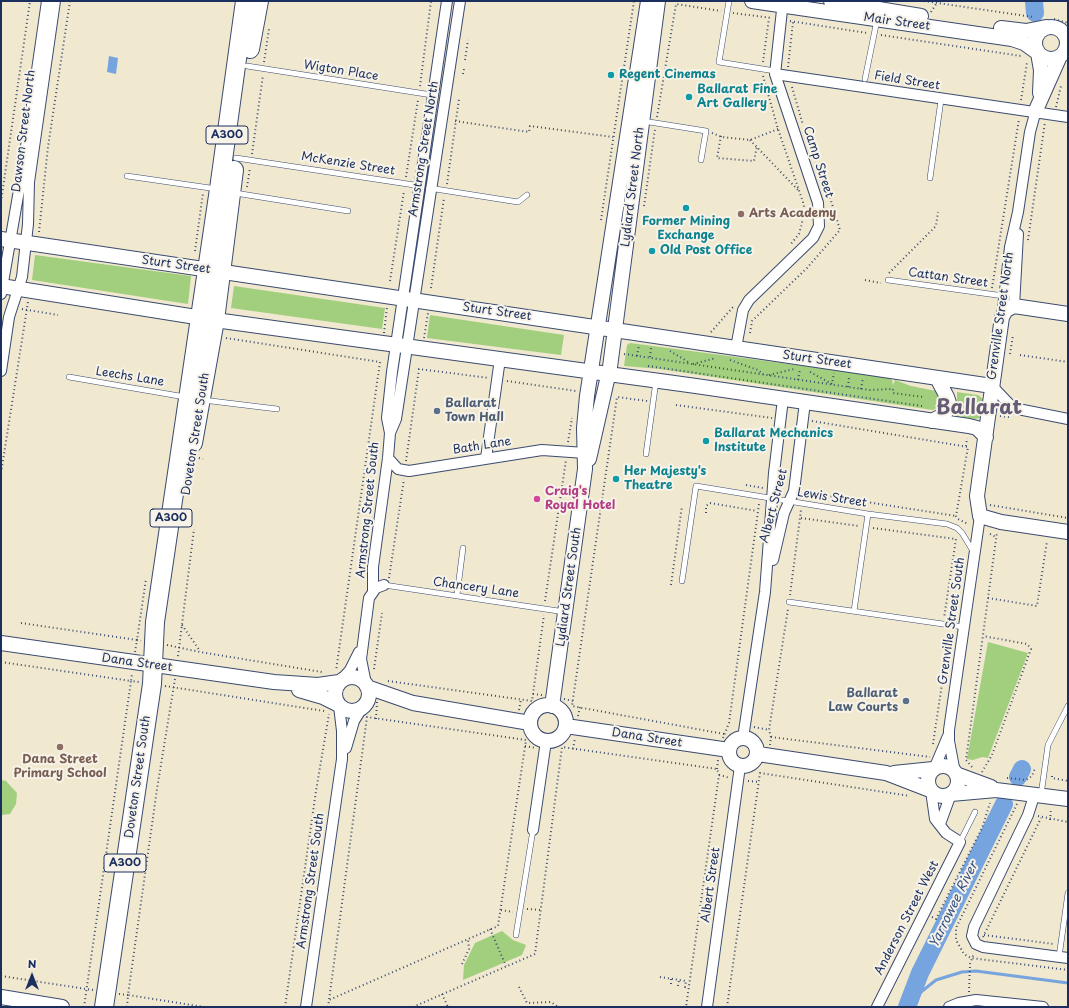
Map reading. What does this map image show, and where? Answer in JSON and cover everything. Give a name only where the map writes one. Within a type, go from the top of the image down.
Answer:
[{"type":"highway","name":"A300","points":[[232,192],[245,1]]},
{"type":"highway","name":"A300","points":[[207,319],[215,271],[232,192],[243,158],[255,68],[258,1]]},
{"type":"highway","name":"Doveton Street South","points":[[105,1000],[154,666],[163,645],[194,398],[207,319]]},
{"type":"street","name":"Dawson Street North","points":[[1,289],[5,240],[23,167],[47,1]]},
{"type":"street","name":"Dawson Street North","points":[[1,371],[9,317],[24,290],[31,244],[29,182],[55,1]]},
{"type":"street","name":"Armstrong Street North","points":[[409,299],[419,186],[447,1]]},
{"type":"street","name":"Armstrong Street North","points":[[409,299],[431,188],[460,1]]},
{"type":"street","name":"Lydiard Street North","points":[[591,371],[648,1]]},
{"type":"street","name":"Lydiard Street North","points":[[609,374],[658,1]]},
{"type":"street","name":"Mair Street","points":[[752,1],[883,10],[1012,39],[1024,43],[1038,53]]},
{"type":"street","name":"Mair Street","points":[[831,1],[1022,31],[1058,26]]},
{"type":"street","name":"Camp Street","points":[[732,352],[743,310],[749,300],[813,238],[819,226],[818,203],[775,73],[783,3]]},
{"type":"street","points":[[1058,26],[1064,32],[1067,42],[1067,47],[1063,55],[1046,58],[1038,53],[1035,46],[1035,38],[1039,31],[1058,26]]},
{"type":"street","name":"Grenville Street North","points":[[1037,108],[1041,70],[1038,53]]},
{"type":"street","name":"Grenville Street North","points":[[974,520],[1002,317],[1009,301],[1018,212],[1030,132],[1037,108],[1063,55]]},
{"type":"street","name":"Field Street","points":[[775,73],[941,100],[1037,108],[1068,117]]},
{"type":"street","points":[[432,95],[445,98]]},
{"type":"street","name":"Grenville Street North","points":[[1009,301],[1010,247],[1018,212]]},
{"type":"street","name":"Sturt Street","points":[[5,240],[597,326],[732,352],[992,386]]},
{"type":"street","points":[[1,289],[24,290],[207,319],[656,380],[932,421],[977,428],[986,437]]},
{"type":"street","name":"Armstrong Street South","points":[[367,686],[361,663],[363,640],[371,594],[390,433],[396,419],[402,346],[409,299]]},
{"type":"street","points":[[1009,301],[1068,314]]},
{"type":"street","points":[[486,458],[500,359]]},
{"type":"street","name":"Lydiard Street South","points":[[588,453],[584,423],[591,371]]},
{"type":"street","name":"Lydiard Street South","points":[[552,706],[585,469],[609,374]]},
{"type":"street","points":[[932,421],[944,414],[949,404],[937,378]]},
{"type":"street","points":[[992,386],[1013,408],[1068,419]]},
{"type":"street","name":"Albert Street","points":[[743,738],[765,592],[783,399]]},
{"type":"street","name":"Albert Street","points":[[765,592],[796,480],[805,402]]},
{"type":"street","name":"Bath Lane","points":[[388,458],[398,469],[409,471],[542,450],[588,453]]},
{"type":"street","points":[[974,520],[1001,522],[1068,532]]},
{"type":"street","name":"Grenville Street South","points":[[955,773],[950,730],[974,554],[974,520]]},
{"type":"street","name":"Armstrong Street South","points":[[371,594],[378,586],[386,582]]},
{"type":"street","name":"Armstrong Street South","points":[[337,678],[352,666],[363,640]]},
{"type":"street","name":"Dana Street","points":[[1,643],[274,682],[318,685],[337,678]]},
{"type":"street","points":[[413,703],[367,686],[361,679],[354,677],[337,678],[334,693],[338,705],[350,712],[363,707],[388,702],[413,703],[530,723]]},
{"type":"street","name":"Dana Street","points":[[274,682],[323,697],[338,705]]},
{"type":"street","points":[[363,707],[369,697],[367,686]]},
{"type":"street","name":"Armstrong Street South","points":[[306,1007],[342,759],[342,731],[338,705]]},
{"type":"street","points":[[544,706],[552,706],[558,708],[563,713],[566,726],[559,738],[546,741],[535,735],[530,723],[532,716],[537,710],[544,706]]},
{"type":"street","name":"Armstrong Street South","points":[[342,759],[354,721],[363,707]]},
{"type":"street","name":"Dana Street","points":[[566,726],[729,750]]},
{"type":"street","name":"Grenville Street South","points":[[934,769],[950,730]]},
{"type":"street","points":[[763,755],[745,767],[740,766],[731,760],[729,750],[734,741],[743,738],[753,741],[763,755],[879,772],[930,790],[938,796],[983,790],[1004,784]]},
{"type":"street","points":[[533,830],[546,741]]},
{"type":"street","name":"Albert Street","points":[[707,1007],[740,766]]},
{"type":"street","points":[[879,772],[945,767],[955,773],[1004,784],[1019,797],[1037,796],[1068,799]]},
{"type":"street","points":[[934,769],[928,779],[935,817],[948,836],[960,842]]},
{"type":"street","points":[[940,824],[951,794],[957,786],[955,773]]},
{"type":"street","points":[[1037,796],[974,927],[972,936],[976,944],[983,947],[1064,958]]},
{"type":"street","name":"Anderson Street West","points":[[877,1007],[960,842]]},
{"type":"street","points":[[1,997],[62,1007]]},
{"type":"street","points":[[949,1007],[959,1003],[976,1000],[1043,1007]]},
{"type":"lane","points":[[729,1],[719,62],[762,69],[775,73]]},
{"type":"lane","points":[[865,79],[874,34],[883,10]]},
{"type":"lane","name":"Wigton Place","points":[[255,68],[432,95]]},
{"type":"lane","points":[[930,178],[941,100]]},
{"type":"lane","points":[[642,121],[706,131],[702,160]]},
{"type":"lane","name":"McKenzie Street","points":[[243,158],[518,202],[527,195]]},
{"type":"lane","points":[[127,176],[348,211]]},
{"type":"lane","name":"Cattan Street","points":[[888,277],[1009,301]]},
{"type":"lane","name":"Leechs Lane","points":[[69,377],[194,398],[277,409]]},
{"type":"lane","points":[[646,454],[656,380]]},
{"type":"lane","name":"Lewis Street","points":[[682,581],[696,486],[868,514],[950,525],[962,533],[974,554]]},
{"type":"lane","points":[[854,611],[868,514]]},
{"type":"lane","points":[[457,595],[463,548]]},
{"type":"lane","name":"Chancery Lane","points":[[386,582],[565,612]]},
{"type":"lane","points":[[789,602],[964,628]]},
{"type":"lane","points":[[1037,796],[1048,745],[1068,706]]},
{"type":"lane","name":"Anderson Street West","points":[[960,842],[975,812]]},
{"type":"lane","points":[[516,935],[533,830]]},
{"type":"lane","points":[[1064,958],[1061,945],[1068,893]]},
{"type":"path","points":[[1,202],[30,1]]},
{"type":"path","points":[[31,244],[48,147],[70,1]]},
{"type":"path","points":[[390,281],[406,183],[431,1]]},
{"type":"path","points":[[601,222],[634,1]]},
{"type":"path","points":[[924,1],[1036,17]]},
{"type":"path","points":[[929,17],[937,2]]},
{"type":"path","points":[[656,123],[676,4]]},
{"type":"path","points":[[769,18],[762,69],[778,129],[804,205],[799,234],[787,250]]},
{"type":"path","points":[[787,71],[794,21],[1028,57],[1020,107]]},
{"type":"path","points":[[232,192],[243,158],[255,68],[270,24]]},
{"type":"path","points":[[465,60],[468,40]]},
{"type":"path","points":[[463,74],[464,69]]},
{"type":"path","points":[[1030,234],[1045,119],[1054,120],[1062,79]]},
{"type":"path","points":[[792,85],[804,127]]},
{"type":"path","points":[[992,290],[1019,119]]},
{"type":"path","points":[[455,121],[530,132],[530,126],[613,137]]},
{"type":"path","points":[[757,146],[754,161],[717,158],[722,136],[750,140],[778,129]]},
{"type":"path","points":[[750,140],[800,192]]},
{"type":"path","points":[[750,333],[752,321],[807,268],[840,230],[829,194],[809,142]]},
{"type":"path","points":[[888,277],[936,226],[938,212]]},
{"type":"path","points":[[1,472],[27,310],[24,290]]},
{"type":"path","points":[[711,332],[736,304]]},
{"type":"path","points":[[383,336],[388,306]]},
{"type":"path","points":[[27,310],[58,315]]},
{"type":"path","points":[[423,342],[428,311]]},
{"type":"path","points":[[225,338],[380,362],[336,674],[337,678]]},
{"type":"path","points":[[637,356],[639,342]]},
{"type":"path","points":[[650,357],[652,344]]},
{"type":"path","points":[[666,349],[692,364],[714,359],[720,354]]},
{"type":"path","points":[[732,352],[731,360],[758,370],[766,375],[796,369],[800,366]]},
{"type":"path","points":[[624,354],[862,389],[893,389],[893,393],[923,397]]},
{"type":"path","points":[[1020,355],[1068,362]]},
{"type":"path","points":[[798,380],[800,366]]},
{"type":"path","points":[[800,366],[832,384]]},
{"type":"path","points":[[413,462],[406,461],[419,368]]},
{"type":"path","points":[[832,384],[834,371]]},
{"type":"path","points":[[848,387],[850,373]]},
{"type":"path","points":[[862,389],[863,375]]},
{"type":"path","points":[[970,419],[973,396]]},
{"type":"path","points":[[653,402],[617,397],[572,706],[724,734],[729,723],[757,511],[710,503],[706,506],[706,513]]},
{"type":"path","points":[[676,406],[781,419]]},
{"type":"path","points":[[804,421],[966,446]]},
{"type":"path","points":[[956,516],[968,447],[966,446],[967,437]]},
{"type":"path","points":[[546,601],[567,451]]},
{"type":"path","points":[[386,582],[404,478],[407,477]]},
{"type":"path","points":[[803,492],[956,516],[958,519],[974,520]]},
{"type":"path","points":[[671,585],[682,506]]},
{"type":"path","points":[[1000,507],[1068,518]]},
{"type":"path","points":[[766,774],[763,755],[771,737],[769,730],[801,518],[956,539],[944,624],[949,636],[933,745]]},
{"type":"path","points":[[127,1007],[157,789],[176,669],[194,529]]},
{"type":"path","points":[[975,769],[966,760],[997,530]]},
{"type":"path","points":[[990,534],[996,537]]},
{"type":"path","points":[[988,598],[1037,606],[1047,537]]},
{"type":"path","points":[[380,680],[532,701],[544,612]]},
{"type":"path","points":[[373,671],[382,613]]},
{"type":"path","points":[[21,623],[137,640]]},
{"type":"path","points":[[181,624],[200,652]]},
{"type":"path","points":[[983,636],[1027,644],[1031,650],[992,755],[984,770]]},
{"type":"path","points":[[179,647],[200,652],[327,672]]},
{"type":"path","points":[[84,1007],[131,681],[329,712],[316,791],[285,1007]]},
{"type":"path","points":[[328,1007],[367,717],[526,740],[498,926],[329,1000]]},
{"type":"path","points":[[771,737],[931,757],[932,753]]},
{"type":"path","points":[[413,1007],[535,954],[562,748],[717,769],[719,775],[686,1007]]},
{"type":"path","points":[[1004,784],[1026,780],[1032,776],[1035,768]]},
{"type":"path","points":[[1052,771],[1052,778],[1068,781]]},
{"type":"path","points":[[727,1007],[760,773],[912,796]]},
{"type":"path","points":[[1019,797],[956,928],[955,932],[959,948],[964,954],[971,958],[1068,970]]},
{"type":"path","points":[[936,919],[982,828],[990,800]]},
{"type":"path","points":[[1050,820],[1052,806]]},
{"type":"path","points":[[1061,945],[984,935],[1041,818],[1068,822]]},
{"type":"path","points":[[490,929],[506,966]]},
{"type":"path","points":[[462,964],[469,949],[468,939]]},
{"type":"path","points":[[970,980],[971,958]]},
{"type":"path","points":[[1,976],[86,989],[105,1000],[128,995],[204,1007]]},
{"type":"path","points":[[660,977],[686,981],[685,987],[688,988]]},
{"type":"path","points":[[671,979],[671,984]]},
{"type":"path","points":[[678,986],[679,980]]},
{"type":"path","points":[[519,987],[527,1003],[551,1002],[558,1007]]},
{"type":"path","points":[[442,994],[448,1007]]},
{"type":"green space","points":[[35,255],[191,276],[188,304],[32,280]]},
{"type":"green space","points":[[234,286],[385,308],[382,329],[231,308]]},
{"type":"green space","points":[[430,315],[564,335],[561,355],[427,338]]},
{"type":"green space","points":[[630,343],[888,377],[892,380],[893,385],[895,380],[911,386],[936,391],[942,400],[942,405],[933,410],[660,369],[624,366],[627,345]]},
{"type":"green space","points":[[957,392],[978,395],[983,399],[985,403],[980,418],[975,419],[954,416],[957,405]]},
{"type":"green space","points":[[988,642],[1028,653],[988,758],[982,757],[973,760],[967,759]]},
{"type":"green space","points":[[1,780],[6,781],[17,793],[16,804],[10,814],[1,815]]},
{"type":"green space","points":[[502,931],[513,940],[526,945],[522,955],[463,980],[464,965],[475,943]]},
{"type":"water","points":[[109,56],[118,58],[116,74],[107,72]]},
{"type":"waterway","name":"Yarrowee River","points":[[1034,1],[1035,13]]},
{"type":"waterway","name":"Yarrowee River","points":[[1018,777],[1022,769]]},
{"type":"waterway","name":"Yarrowee River","points":[[907,1007],[920,973],[1004,804]]},
{"type":"waterway","points":[[908,1007],[916,996],[936,980],[962,972],[976,971],[1068,983]]},
{"type":"place","name":"Regent Cinemas","points":[[611,75]]},
{"type":"place","name":"Ballarat Fine Art Gallery","points":[[689,97]]},
{"type":"place","name":"Former Mining Exchange","points":[[686,208]]},
{"type":"place","name":"Arts Academy","points":[[741,214]]},
{"type":"place","name":"Old Post Office","points":[[652,251]]},
{"type":"place","name":"Ballarat Town Hall","points":[[437,411]]},
{"type":"place","name":"Ballarat Mechanics Institute","points":[[706,441]]},
{"type":"place","name":"Her Majesty's Theatre","points":[[616,479]]},
{"type":"place","name":"Craig's Royal Hotel","points":[[537,499]]},
{"type":"place","name":"Ballarat Law Courts","points":[[906,701]]},
{"type":"place","name":"Dana Street Primary School","points":[[60,747]]},
{"type":"district","name":"Ballarat","points":[[979,408]]}]
